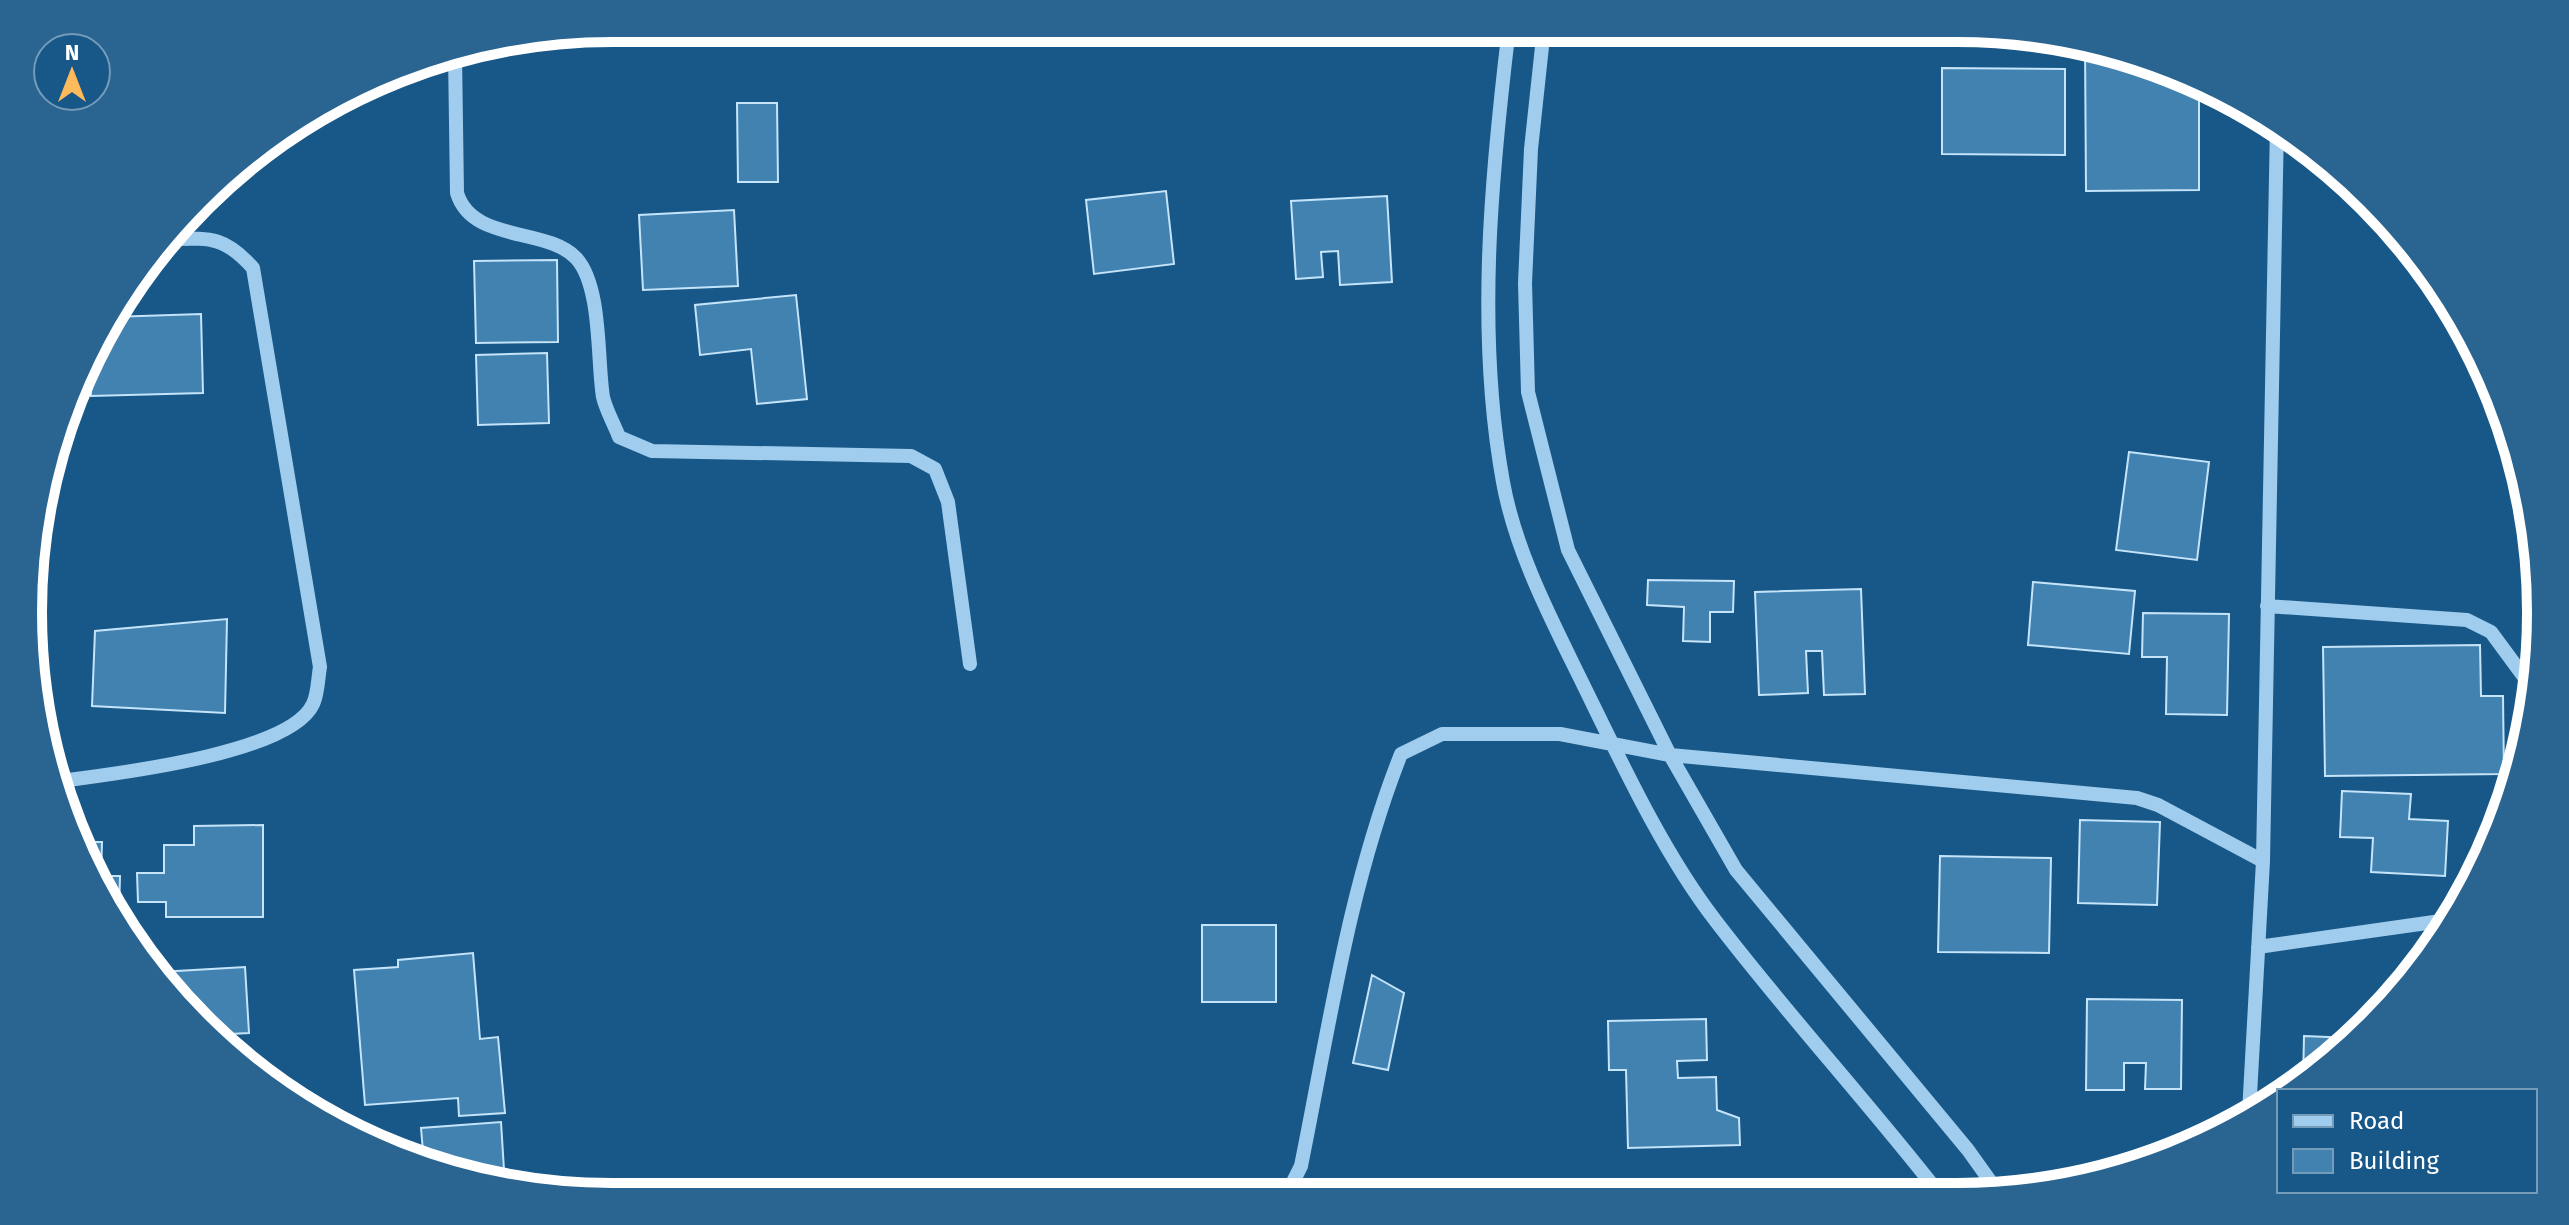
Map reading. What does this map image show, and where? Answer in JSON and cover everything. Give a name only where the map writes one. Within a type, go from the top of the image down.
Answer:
[{"type":"street","points":[[1508,42],[1488,294],[1489,388],[1503,486],[1521,542],[1547,612],[1638,796],[1713,918],[1931,1183]]},
{"type":"street","points":[[1542,42],[1531,149],[1526,253],[1528,392],[1568,550],[1670,755],[1736,870],[1968,1150],[1991,1182]]},
{"type":"street","points":[[455,64],[457,193],[461,207],[481,222],[570,251],[581,263],[595,315],[604,400],[619,437],[652,451],[911,456],[935,469],[948,502],[970,664]]},
{"type":"street","points":[[2250,1102],[2263,861],[2277,141]]},
{"type":"street","points":[[67,780],[169,767],[282,733],[313,705],[320,667],[253,268],[238,252],[219,239],[182,239]]},
{"type":"street","points":[[2267,606],[2467,620],[2491,632],[2523,676]]},
{"type":"street","points":[[1292,1183],[1301,1166],[1369,846],[1401,754],[1442,734],[1560,734],[1670,755],[2137,798],[2158,805],[2263,861]]},
{"type":"street","points":[[2258,947],[2436,922]]},
{"type":"building","points":[[2085,57],[2140,72],[2199,96],[2199,190],[2086,191]]},
{"type":"building","points":[[1942,68],[2065,69],[2065,155],[1942,154]]},
{"type":"building","points":[[737,103],[777,103],[778,182],[738,182]]},
{"type":"building","points":[[1166,191],[1174,264],[1094,274],[1086,200]]},
{"type":"building","points":[[1387,196],[1392,282],[1340,285],[1338,251],[1321,252],[1323,277],[1296,279],[1291,201]]},
{"type":"building","points":[[734,210],[738,286],[643,290],[639,215]]},
{"type":"building","points":[[557,260],[558,342],[476,343],[474,261]]},
{"type":"building","points":[[796,295],[807,399],[757,404],[751,349],[700,355],[695,305]]},
{"type":"building","points":[[201,314],[203,393],[91,396],[91,382],[125,317]]},
{"type":"building","points":[[547,353],[549,423],[478,425],[476,355]]},
{"type":"building","points":[[2129,452],[2209,462],[2197,560],[2116,550]]},
{"type":"building","points":[[1648,580],[1734,581],[1733,612],[1710,612],[1710,642],[1683,641],[1684,607],[1647,605]]},
{"type":"building","points":[[2033,582],[2135,591],[2129,654],[2028,645]]},
{"type":"building","points":[[1861,589],[1865,694],[1824,695],[1822,651],[1806,651],[1808,693],[1759,695],[1755,592]]},
{"type":"building","points":[[2143,613],[2229,614],[2227,715],[2166,714],[2167,657],[2142,657]]},
{"type":"building","points":[[227,619],[225,713],[92,706],[95,631]]},
{"type":"building","points":[[2480,645],[2481,696],[2503,696],[2504,774],[2325,776],[2323,647]]},
{"type":"building","points":[[2342,791],[2411,794],[2409,819],[2448,821],[2445,876],[2371,872],[2373,838],[2340,837]]},
{"type":"building","points":[[2080,820],[2160,822],[2157,905],[2078,903]]},
{"type":"building","points":[[263,825],[263,917],[166,917],[166,902],[138,902],[137,873],[164,873],[164,845],[194,845],[194,826]]},
{"type":"building","points":[[90,842],[102,842],[101,866]]},
{"type":"building","points":[[1940,856],[2051,858],[2049,953],[1938,952]]},
{"type":"building","points":[[107,876],[120,876],[119,900]]},
{"type":"building","points":[[1202,925],[1276,925],[1276,1002],[1202,1002]]},
{"type":"building","points":[[473,953],[480,1039],[498,1037],[505,1113],[459,1116],[458,1098],[365,1105],[354,970],[398,967],[398,960]]},
{"type":"building","points":[[245,967],[249,1033],[229,1034],[169,971]]},
{"type":"building","points":[[1372,975],[1404,993],[1388,1070],[1353,1063]]},
{"type":"building","points":[[2087,999],[2182,1000],[2181,1089],[2145,1089],[2146,1063],[2124,1063],[2124,1090],[2086,1090]]},
{"type":"building","points":[[1706,1019],[1707,1060],[1677,1061],[1678,1078],[1716,1077],[1717,1110],[1739,1118],[1740,1145],[1628,1148],[1626,1070],[1609,1070],[1608,1021]]},
{"type":"building","points":[[2304,1036],[2337,1037],[2333,1041],[2303,1065]]},
{"type":"building","points":[[501,1122],[504,1173],[423,1151],[421,1128]]}]
